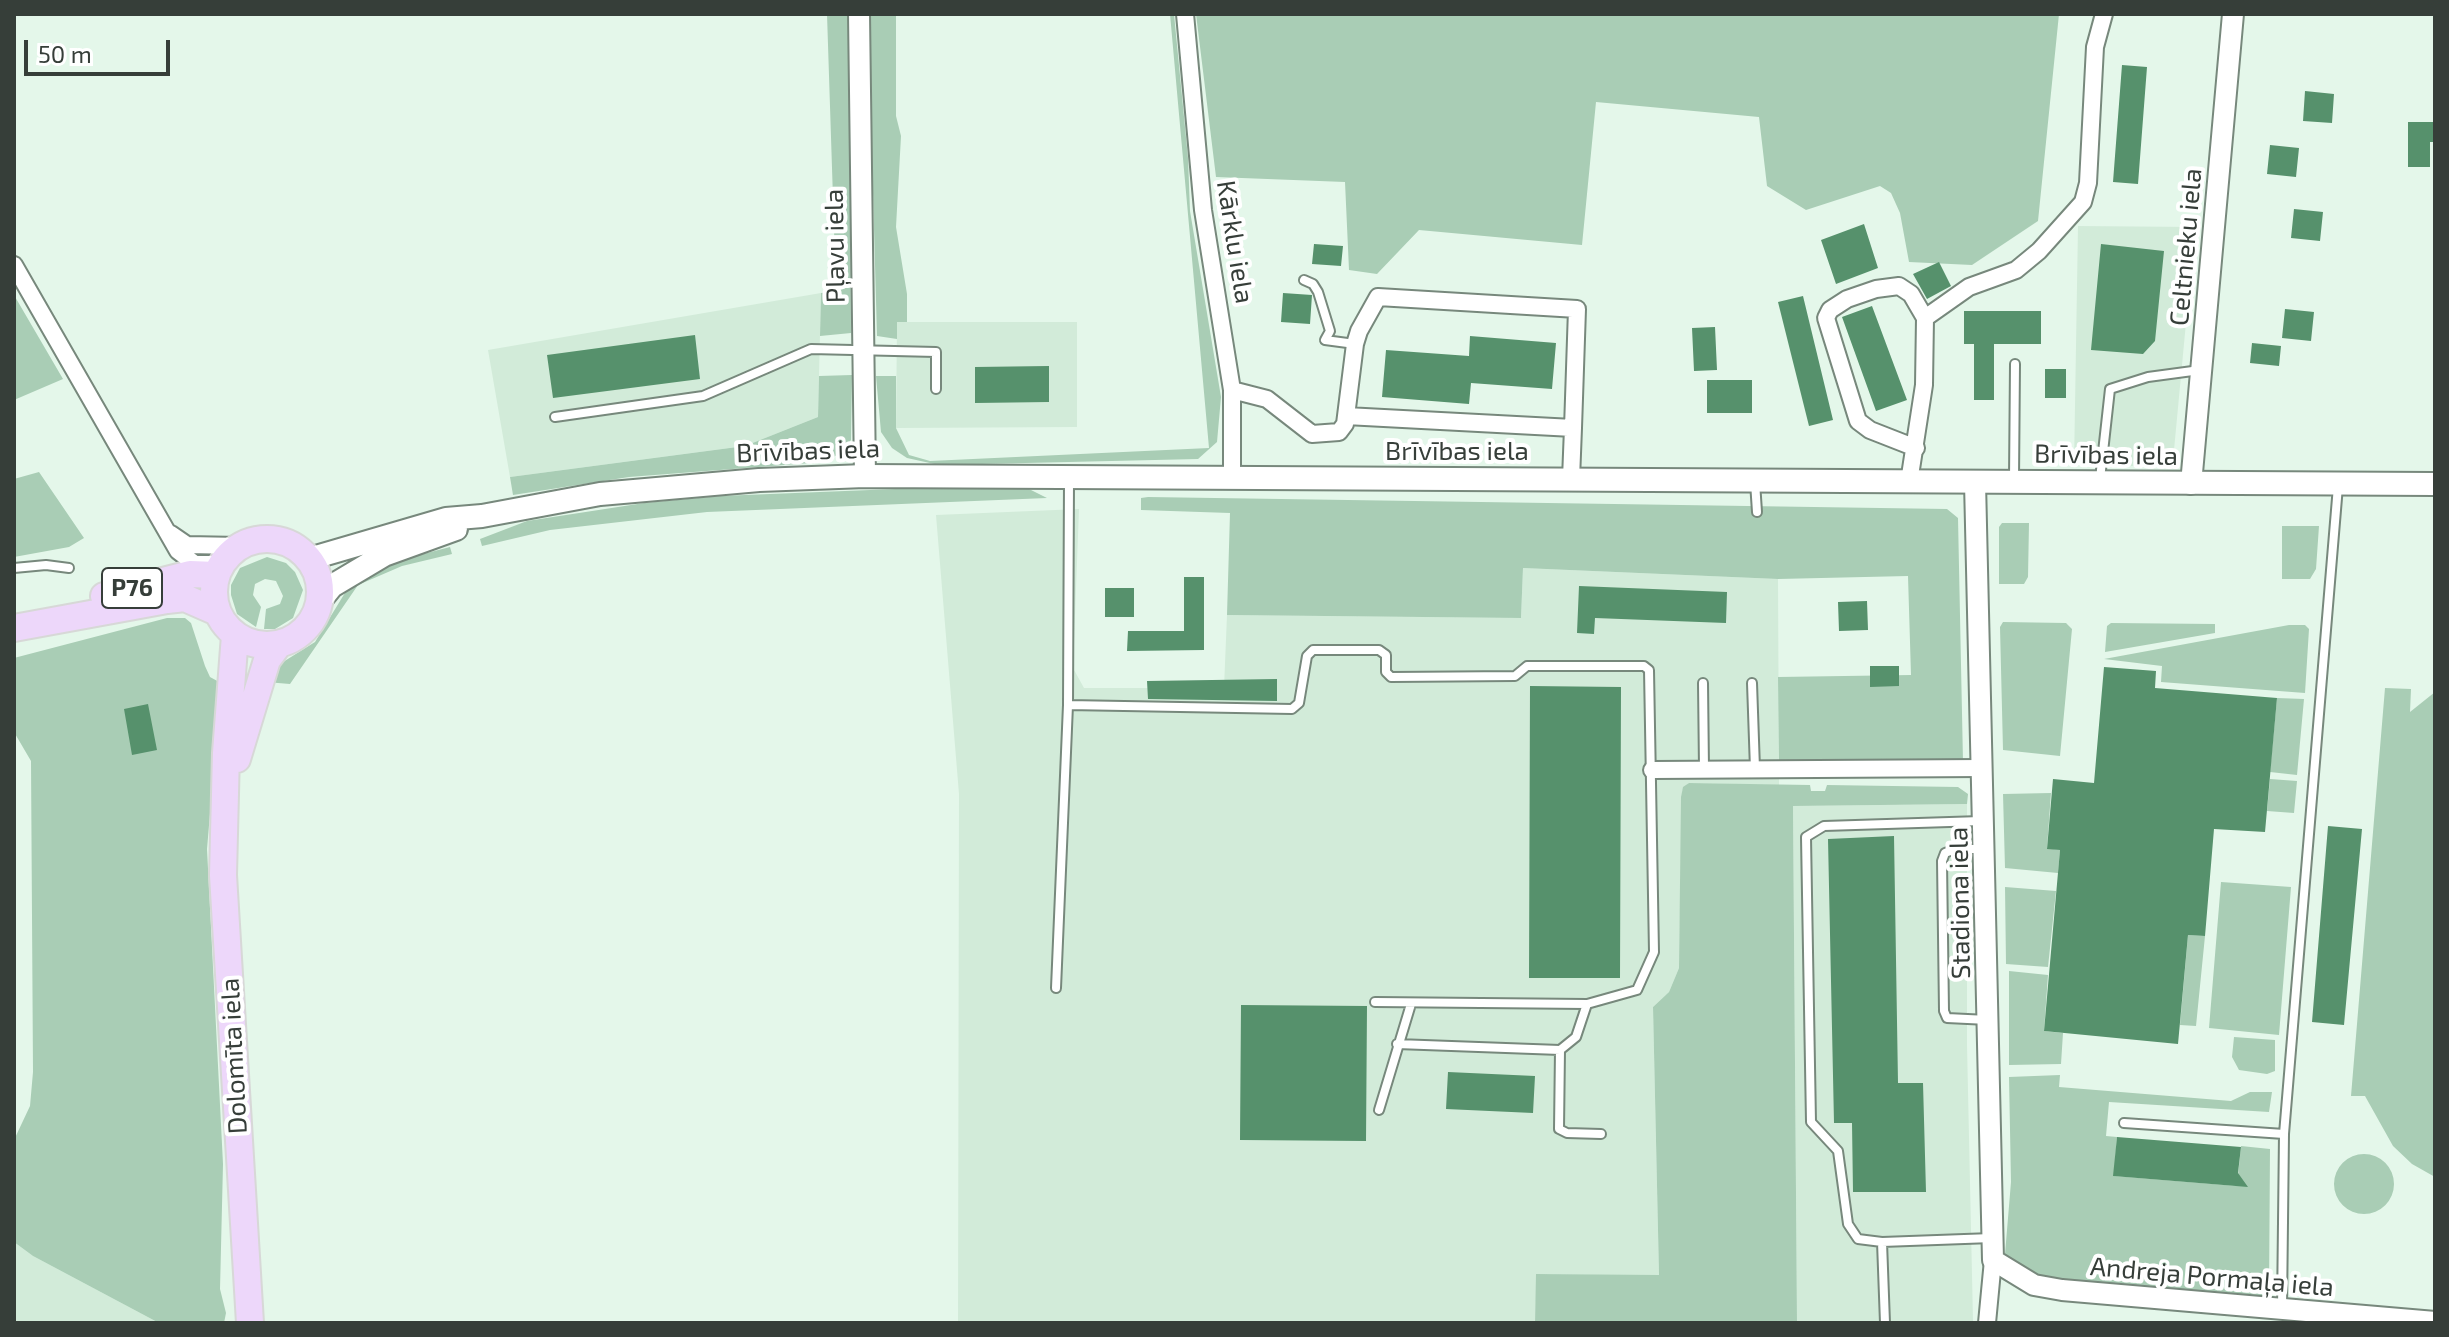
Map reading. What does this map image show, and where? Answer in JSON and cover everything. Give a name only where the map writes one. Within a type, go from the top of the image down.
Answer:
[{"type":"main road","name":"Brīvības iela","points":[[309,559],[446,519],[482,516],[600,494],[688,484],[865,476],[2338,486],[2435,484]]},
{"type":"main road","name":"Brīvības iela","points":[[319,602],[332,586],[384,555],[482,516]]},
{"type":"main road","points":[[269,539],[298,549],[309,559],[320,587],[319,602],[305,629],[279,644],[264,645],[235,635],[217,612],[213,597],[218,570],[240,546],[269,539]]},
{"type":"main road","name":"P76","points":[[53,618],[93,600],[190,574],[218,570]]},
{"type":"main road","name":"P76","points":[[14,628],[53,618],[185,598],[217,612]]},
{"type":"main road","name":"Dolomīta iela","points":[[235,635],[226,753],[223,875],[250,1323]]},
{"type":"main road","name":"Dolomīta iela","points":[[226,788],[267,660],[279,644]]},
{"type":"street","name":"Pļavu iela","points":[[859,14],[865,476]]},
{"type":"street","name":"Kārklu iela","points":[[1185,14],[1205,223],[1232,390],[1232,478]]},
{"type":"street","points":[[1925,318],[1969,287],[2016,270],[2039,251],[2083,202],[2088,183],[2095,47],[2104,14]]},
{"type":"street","name":"Celtnieku iela","points":[[2191,484],[2233,14]]},
{"type":"street","points":[[14,265],[178,551],[195,564],[218,570]]},
{"type":"street","points":[[1909,482],[1916,448],[1924,385],[1925,318],[1911,294],[1899,286],[1876,289],[1847,299],[1830,310],[1826,318],[1858,421],[1870,430],[1916,448]]},
{"type":"street","points":[[1232,390],[1267,399],[1312,434],[1339,432],[1346,416],[1355,344],[1366,315],[1381,297],[1577,309],[1571,479]]},
{"type":"street","points":[[1346,416],[1573,428]]},
{"type":"street","name":"Stadiona iela","points":[[1975,482],[1993,1260],[1987,1323]]},
{"type":"street","points":[[169,533],[187,545],[240,546]]},
{"type":"street","points":[[1652,770],[1983,768]]},
{"type":"street","name":"Andreja Pormaļa iela","points":[[1993,1260],[2034,1285],[2062,1290],[2435,1322]]},
{"type":"lane","points":[[1304,280],[1313,284],[1318,292],[1330,331],[1325,340],[1355,344]]},
{"type":"lane","points":[[555,417],[703,396],[811,349],[936,352],[936,389]]},
{"type":"lane","points":[[2014,482],[2015,364]]},
{"type":"lane","points":[[2099,483],[2110,389],[2148,377],[2201,370]]},
{"type":"lane","points":[[1056,988],[1068,705],[1069,478]]},
{"type":"lane","points":[[1755,481],[1757,512]]},
{"type":"lane","points":[[2282,1309],[2284,1134],[2338,486]]},
{"type":"lane","points":[[14,568],[46,565],[69,568]]},
{"type":"lane","points":[[1068,705],[1292,709],[1299,703],[1307,656],[1313,650],[1379,650],[1386,655],[1386,672],[1391,677],[1515,676],[1527,666],[1644,666],[1649,670],[1651,961],[1637,990],[1587,1004],[1375,1002]]},
{"type":"lane","points":[[1703,683],[1704,769]]},
{"type":"lane","points":[[1752,683],[1755,769]]},
{"type":"lane","points":[[1984,821],[1824,826],[1811,831],[1806,837],[1811,1122],[1838,1151],[1852,1232],[1858,1239],[1882,1242],[1992,1238]]},
{"type":"lane","points":[[1985,849],[1955,849],[1945,853],[1942,861],[1944,1011],[1947,1018],[1988,1020]]},
{"type":"lane","points":[[1379,1110],[1411,1004]]},
{"type":"lane","points":[[1397,1044],[1560,1050],[1576,1037],[1587,1004]]},
{"type":"lane","points":[[1560,1050],[1559,1129],[1567,1133],[1601,1134]]},
{"type":"lane","points":[[2124,1123],[2284,1134]]},
{"type":"lane","points":[[1882,1242],[1885,1323]]},
{"type":"shaded area","points":[[827,14],[849,14],[851,333],[820,336],[821,293],[836,291]]},
{"type":"shaded area","points":[[868,14],[896,14],[896,116],[901,136],[896,227],[907,294],[907,322],[897,322],[897,339],[877,336]]},
{"type":"shaded area","points":[[1170,14],[1174,14],[1190,211],[1221,397],[1217,442],[1198,459],[939,465],[907,458],[892,448],[881,432],[876,376],[896,376],[896,428],[909,455],[930,461],[1209,448]]},
{"type":"shaded area","points":[[1196,14],[2059,14],[2038,221],[1972,265],[1909,262],[1900,213],[1891,193],[1880,186],[1806,210],[1767,186],[1759,117],[1596,102],[1582,245],[1419,230],[1377,274],[1349,270],[1345,182],[1216,177]]},
{"type":"shaded area","points":[[2078,226],[2195,227],[2174,450],[2171,460],[2161,466],[2074,466]]},
{"type":"shaded area","points":[[821,293],[818,417],[745,446],[510,477],[488,350]]},
{"type":"shaded area","points":[[14,295],[63,379],[14,400]]},
{"type":"shaded area","points":[[897,322],[1077,322],[1077,427],[896,428]]},
{"type":"shaded area","points":[[852,375],[851,440],[841,453],[823,462],[629,477],[513,495],[510,477],[745,446],[818,417],[819,376]]},
{"type":"shaded area","points":[[39,472],[84,538],[69,547],[14,557],[14,479]]},
{"type":"shaded area","points":[[895,489],[1029,489],[1047,498],[707,512],[550,530],[482,546],[480,539],[527,521],[644,503],[720,496]]},
{"type":"shaded area","points":[[1141,498],[1947,509],[1958,518],[1963,762],[1779,762],[1778,677],[1911,675],[1908,576],[1778,579],[1523,568],[1521,618],[1227,615],[1230,513],[1141,510]]},
{"type":"shaded area","points":[[1079,509],[1073,668],[1084,688],[1224,688],[1227,615],[1521,618],[1523,568],[1778,579],[1779,785],[1689,783],[1682,791],[1679,968],[1669,992],[1653,1007],[1659,1276],[1537,1274],[1535,1323],[958,1323],[959,794],[936,515]]},
{"type":"shaded area","points":[[2002,523],[2029,523],[2028,577],[2024,584],[1999,584],[1999,527]]},
{"type":"shaded area","points":[[2282,526],[2319,526],[2316,569],[2310,579],[2282,579]]},
{"type":"shaded area","points":[[450,547],[452,554],[402,566],[358,585],[290,684],[266,682],[275,667],[315,642],[351,583],[400,560]]},
{"type":"shaded area","points":[[267,557],[286,563],[295,572],[303,590],[293,618],[275,629],[264,629],[266,609],[280,604],[283,596],[276,581],[265,579],[255,584],[253,595],[261,607],[256,627],[237,614],[231,595],[231,585],[240,568]]},
{"type":"shaded area","points":[[167,618],[185,618],[191,623],[210,677],[221,683],[207,849],[223,1164],[220,1289],[226,1313],[224,1323],[159,1323],[33,1256],[14,1242],[14,1140],[30,1106],[33,1072],[31,761],[14,732],[14,658]]},
{"type":"shaded area","points":[[2003,622],[2066,623],[2072,629],[2060,756],[2003,750],[2000,627]]},
{"type":"shaded area","points":[[2111,623],[2215,624],[2215,633],[2105,652],[2107,626]]},
{"type":"shaded area","points":[[2289,625],[2305,625],[2309,629],[2305,693],[2161,682],[2162,666],[2104,659]]},
{"type":"shaded area","points":[[2385,688],[2411,689],[2410,712],[2435,692],[2435,1177],[2412,1164],[2393,1146],[2365,1096],[2351,1096]]},
{"type":"shaded area","points":[[2277,698],[2304,699],[2297,775],[2270,772]]},
{"type":"shaded area","points":[[2270,779],[2297,781],[2294,813],[2267,811]]},
{"type":"shaded area","points":[[1689,783],[1810,785],[1811,791],[1825,791],[1827,785],[1958,787],[1968,794],[1967,804],[1793,806],[1797,1323],[1535,1323],[1536,1274],[1659,1275],[1653,1007],[1669,992],[1679,968],[1681,797],[1683,787]]},
{"type":"shaded area","points":[[2051,793],[2047,848],[2060,850],[2058,873],[2005,868],[2003,794]]},
{"type":"shaded area","points":[[1967,804],[1967,1045],[1973,1321],[2125,1323],[1797,1323],[1793,806]]},
{"type":"shaded area","points":[[2221,882],[2291,887],[2279,1035],[2209,1028]]},
{"type":"shaded area","points":[[2005,887],[2056,891],[2048,967],[2006,964]]},
{"type":"shaded area","points":[[2188,935],[2205,936],[2196,1026],[2180,1025]]},
{"type":"shaded area","points":[[2009,971],[2048,975],[2044,1031],[2063,1033],[2061,1064],[2009,1065]]},
{"type":"shaded area","points":[[2234,1037],[2275,1040],[2275,1071],[2267,1074],[2239,1070],[2232,1057]]},
{"type":"shaded area","points":[[2060,1075],[2059,1087],[2231,1101],[2250,1092],[2272,1092],[2269,1112],[2109,1102],[2106,1136],[2117,1137],[2114,1176],[2237,1186],[2241,1146],[2270,1149],[2269,1292],[2259,1297],[2055,1279],[2036,1276],[2010,1261],[2005,1254],[2011,1182],[2009,1077]]},
{"type":"shaded area","points":[[2364,1154],[2385,1163],[2394,1184],[2385,1205],[2364,1214],[2343,1205],[2334,1184],[2343,1163]]},
{"type":"shaded area","points":[[14,1242],[33,1256],[159,1323],[14,1323]]},
{"type":"building","points":[[2122,65],[2147,67],[2138,184],[2113,182]]},
{"type":"building","points":[[2305,91],[2334,94],[2332,123],[2303,121]]},
{"type":"building","points":[[2408,122],[2435,122],[2435,142],[2430,142],[2430,167],[2408,167]]},
{"type":"building","points":[[2270,145],[2299,148],[2296,177],[2267,174]]},
{"type":"building","points":[[2294,209],[2323,212],[2320,241],[2291,238]]},
{"type":"building","points":[[1864,224],[1878,268],[1836,284],[1821,240]]},
{"type":"building","points":[[1314,244],[1343,246],[1341,266],[1312,264]]},
{"type":"building","points":[[2101,244],[2164,251],[2155,341],[2143,354],[2091,350]]},
{"type":"building","points":[[1939,262],[1951,286],[1927,299],[1913,274]]},
{"type":"building","points":[[1283,293],[1312,295],[1310,324],[1281,322]]},
{"type":"building","points":[[1803,296],[1833,420],[1809,426],[1778,302]]},
{"type":"building","points":[[1872,306],[1907,400],[1876,411],[1842,317]]},
{"type":"building","points":[[2285,309],[2314,312],[2311,341],[2282,338]]},
{"type":"building","points":[[1964,311],[2041,311],[2041,344],[1994,344],[1994,400],[1974,400],[1974,344],[1964,344]]},
{"type":"building","points":[[1715,327],[1717,370],[1694,371],[1692,328]]},
{"type":"building","points":[[695,335],[700,379],[553,398],[547,355]]},
{"type":"building","points":[[1470,336],[1556,343],[1552,389],[1471,383],[1469,404],[1382,397],[1386,350],[1469,356]]},
{"type":"building","points":[[2252,343],[2281,346],[2279,366],[2250,363]]},
{"type":"building","points":[[1049,366],[1049,402],[975,403],[975,367]]},
{"type":"building","points":[[2045,369],[2066,369],[2066,398],[2045,398]]},
{"type":"building","points":[[1707,380],[1752,380],[1752,413],[1707,413]]},
{"type":"building","points":[[1184,577],[1204,577],[1204,650],[1127,651],[1128,631],[1184,631]]},
{"type":"building","points":[[1579,586],[1727,592],[1726,623],[1595,618],[1594,634],[1577,633]]},
{"type":"building","points":[[1105,588],[1134,588],[1134,617],[1105,617]]},
{"type":"building","points":[[1867,601],[1868,630],[1839,631],[1838,602]]},
{"type":"building","points":[[1870,666],[1899,666],[1899,686],[1870,687]]},
{"type":"building","points":[[2104,667],[2156,671],[2155,688],[2277,698],[2265,832],[2214,829],[2205,936],[2188,935],[2178,1044],[2044,1031],[2060,850],[2047,849],[2053,779],[2094,783]]},
{"type":"building","points":[[1277,679],[1277,701],[1148,699],[1147,681]]},
{"type":"building","points":[[1530,686],[1621,687],[1620,978],[1529,978]]},
{"type":"building","points":[[148,704],[157,750],[132,755],[124,709]]},
{"type":"building","points":[[2328,826],[2362,829],[2344,1025],[2312,1022]]},
{"type":"building","points":[[1894,836],[1898,1083],[1923,1083],[1926,1192],[1853,1192],[1852,1123],[1834,1123],[1828,839]]},
{"type":"building","points":[[1241,1005],[1367,1006],[1366,1141],[1240,1140]]},
{"type":"building","points":[[1448,1072],[1535,1076],[1533,1113],[1446,1109]]},
{"type":"building","points":[[2117,1137],[2241,1147],[2238,1173],[2248,1187],[2113,1176]]}]
